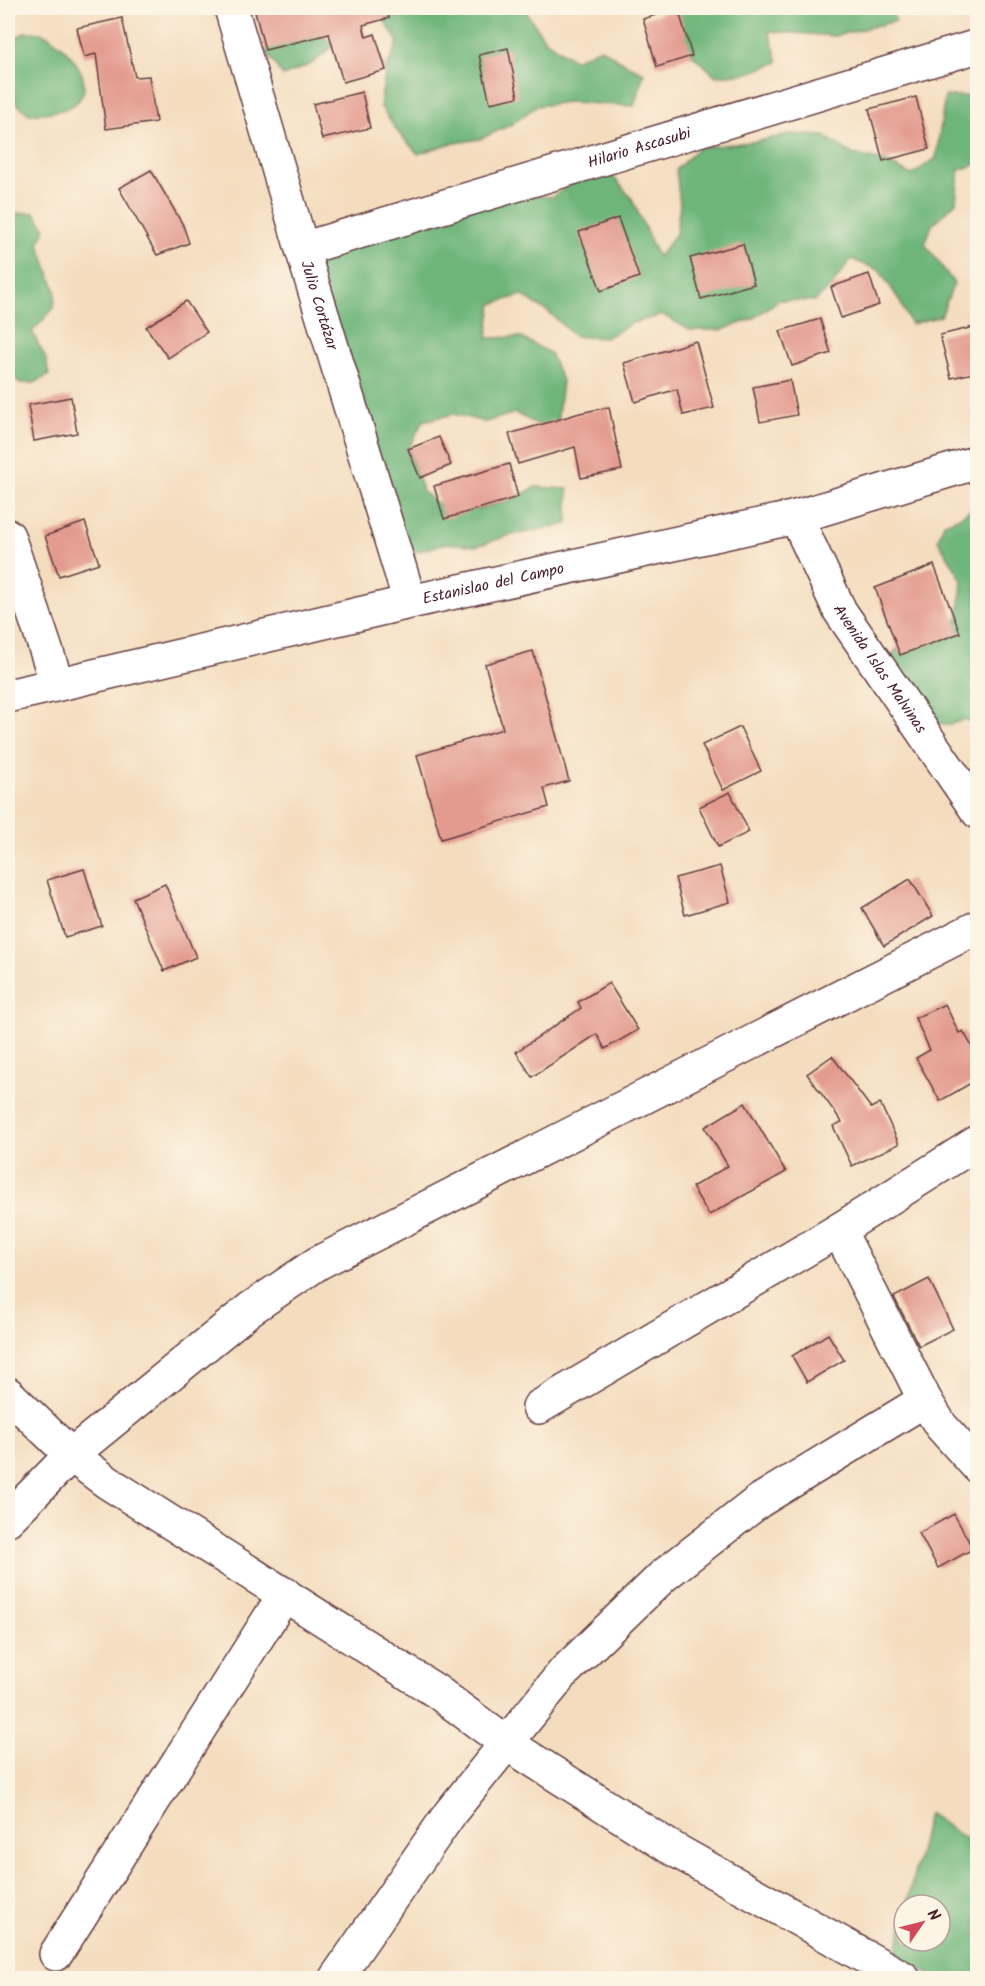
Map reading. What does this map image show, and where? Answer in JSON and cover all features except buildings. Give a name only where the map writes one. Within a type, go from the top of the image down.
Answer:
[{"type":"street","name":"Julio Cortázar","points":[[231,8],[410,602]]},
{"type":"street","name":"Hilario Ascasubi","points":[[302,249],[978,46]]},
{"type":"street","name":"Estanislao del Campo","points":[[8,696],[410,602],[796,517],[978,462]]},
{"type":"street","name":"Avenida Islas Malvinas","points":[[796,517],[840,611],[978,812]]},
{"type":"street","points":[[8,536],[57,683]]},
{"type":"street","points":[[8,1519],[71,1455],[250,1309],[318,1263],[978,927]]},
{"type":"street","points":[[540,1407],[840,1230],[978,1142]]},
{"type":"street","points":[[840,1230],[941,1426],[978,1467]]},
{"type":"street","points":[[8,1394],[71,1455],[107,1482],[436,1691],[506,1743],[668,1846],[903,1978]]},
{"type":"street","points":[[336,1978],[451,1812],[506,1743],[564,1672],[663,1575],[759,1501],[926,1400]]},
{"type":"street","points":[[56,1954],[285,1594]]},
{"type":"green space","points":[[322,8],[347,8],[331,30],[322,35],[333,46],[313,63],[283,76],[265,50],[277,41],[306,29]]},
{"type":"green space","points":[[370,8],[525,8],[545,40],[574,60],[601,48],[644,73],[634,106],[568,102],[537,106],[510,125],[480,139],[449,144],[418,154],[397,131],[380,105],[386,70],[398,42],[383,18]]},
{"type":"green space","points":[[678,8],[890,8],[896,21],[834,36],[769,31],[778,62],[749,73],[716,76],[678,42]]},
{"type":"green space","points":[[25,32],[42,33],[52,39],[76,63],[84,83],[83,92],[73,105],[55,112],[29,114],[14,101],[8,87],[8,51],[12,41]]},
{"type":"green space","points":[[945,96],[977,96],[977,164],[959,170],[956,202],[932,225],[925,244],[954,283],[941,316],[911,324],[898,298],[879,270],[851,259],[831,287],[815,301],[779,300],[752,319],[722,330],[690,330],[663,315],[632,323],[605,338],[574,336],[550,313],[522,295],[492,304],[487,338],[520,337],[550,353],[562,381],[558,415],[558,448],[539,425],[515,413],[485,422],[454,414],[423,421],[408,450],[423,492],[449,512],[479,509],[518,497],[535,487],[568,489],[568,524],[507,536],[477,546],[446,543],[416,552],[390,536],[315,267],[335,244],[520,195],[552,197],[579,179],[611,174],[632,199],[658,257],[676,234],[680,204],[676,170],[698,148],[759,141],[791,134],[824,136],[852,154],[883,161],[912,175],[936,158]]},
{"type":"green space","points":[[19,213],[35,213],[45,228],[39,244],[56,292],[54,308],[32,332],[46,359],[49,375],[34,383],[19,383],[8,369],[8,309],[14,294],[13,278],[8,270],[8,219]]},
{"type":"green space","points":[[977,505],[977,726],[965,719],[949,725],[933,722],[888,659],[899,647],[950,630],[959,616],[962,580],[938,540],[944,523],[958,518]]},
{"type":"green space","points":[[928,1813],[977,1847],[977,1978],[938,1978],[895,1958],[896,1953],[952,1953],[952,1893],[910,1893]]}]
